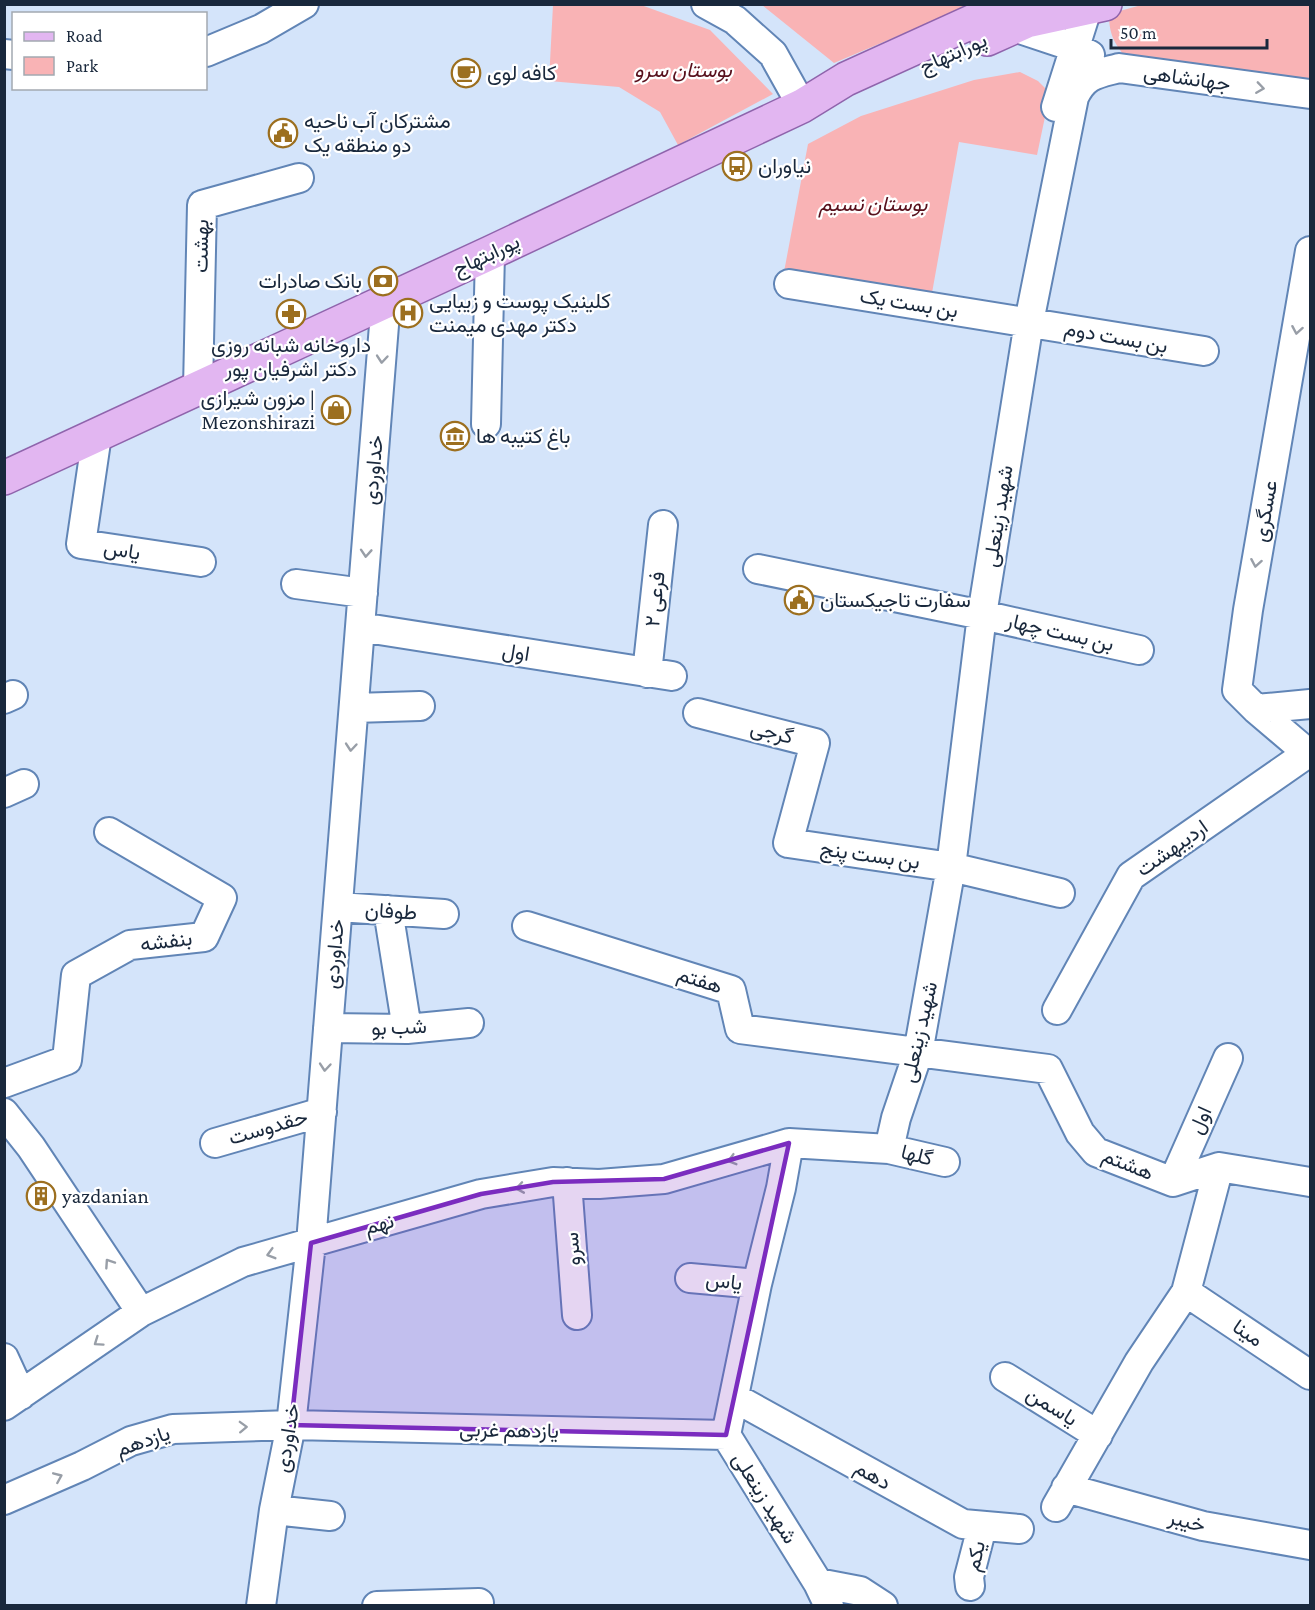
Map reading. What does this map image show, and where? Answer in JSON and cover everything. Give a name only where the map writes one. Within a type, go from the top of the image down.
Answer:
[{"type":"main road","name":"پورابتهاج","points":[[4,478],[490,254],[802,106],[846,79],[1012,16],[1027,21],[1093,6]]},
{"type":"street","points":[[207,52],[261,29],[304,4]]},
{"type":"street","points":[[706,4],[735,20],[773,54],[802,106]]},
{"type":"street","name":"شهید زینعلی","points":[[1029,322],[1024,266],[1059,95],[1074,47],[1093,6]]},
{"type":"street","points":[[1012,16],[1119,68]]},
{"type":"street","name":"جهانشاهی","points":[[1074,97],[1079,86],[1091,75],[1119,68],[1311,94]]},
{"type":"street","name":"شهید زینعلی","points":[[889,1149],[896,1118],[918,1053],[951,867],[982,615],[1029,322],[1074,97]]},
{"type":"street","name":"بهشت","points":[[198,388],[202,205],[299,178]]},
{"type":"street","name":"عسگری","points":[[1256,709],[1237,690],[1248,610],[1311,251]]},
{"type":"street","points":[[486,424],[490,254]]},
{"type":"street","name":"بن بست یک","points":[[789,284],[1029,322]]},
{"type":"street","name":"خداوردی","points":[[261,1605],[274,1510],[291,1425],[311,1243],[386,300]]},
{"type":"street","name":"بن بست دوم","points":[[1029,322],[1204,351]]},
{"type":"street","name":"یاس","points":[[97,435],[81,544],[201,562]]},
{"type":"street","name":"فرعی ۲","points":[[659,674],[663,525]]},
{"type":"street","name":"بن بست چهار","points":[[758,569],[1139,650]]},
{"type":"street","points":[[296,584],[363,593]]},
{"type":"street","name":"اول","points":[[360,627],[659,674]]},
{"type":"street","points":[[1256,709],[1311,704]]},
{"type":"street","points":[[354,708],[420,706]]},
{"type":"street","points":[[1256,709],[1310,754]]},
{"type":"street","name":"گرجی","points":[[698,713],[815,743],[788,843]]},
{"type":"street","name":"اردیبهشت","points":[[1057,1011],[1131,876],[1310,754]]},
{"type":"street","name":"بنفشه","points":[[4,1083],[66,1060],[76,975],[130,945],[204,937],[222,898],[109,832]]},
{"type":"street","name":"بن بست پنج","points":[[788,843],[951,867],[1060,893]]},
{"type":"street","name":"طوفان","points":[[338,907],[444,914]]},
{"type":"street","points":[[388,910],[407,1029]]},
{"type":"street","name":"هفتم","points":[[527,926],[731,990],[740,1029],[918,1053]]},
{"type":"street","name":"شب بو","points":[[328,1028],[407,1029],[469,1023]]},
{"type":"street","name":"هشتم","points":[[918,1053],[1048,1069],[1080,1132],[1096,1152],[1173,1182],[1219,1167],[1311,1182]]},
{"type":"street","name":"اول","points":[[1173,1182],[1228,1058]]},
{"type":"street","name":"حقدوست","points":[[215,1143],[322,1112]]},
{"type":"street","points":[[4,1113],[31,1147],[141,1312]]},
{"type":"street","points":[[789,1143],[889,1149]]},
{"type":"street","name":"شهید زینعلی","points":[[789,1143],[726,1435],[823,1594]]},
{"type":"street","name":"نهم","points":[[13,1400],[141,1312],[243,1262],[481,1194],[553,1182],[599,1184],[664,1179],[789,1143]]},
{"type":"street","name":"گلها","points":[[889,1149],[945,1162]]},
{"type":"street","points":[[1098,1435],[1139,1362],[1186,1292],[1219,1167]]},
{"type":"street","name":"سرو","points":[[567,1182],[577,1315]]},
{"type":"street","name":"یاس","points":[[690,1278],[757,1284]]},
{"type":"street","name":"مینا","points":[[1186,1292],[1311,1375]]},
{"type":"street","points":[[4,1358],[13,1400]]},
{"type":"street","name":"یاسمن","points":[[1005,1377],[1098,1435]]},
{"type":"street","name":"دهم","points":[[735,1398],[928,1507],[963,1524],[1019,1529]]},
{"type":"street","name":"یازدهم غربی","points":[[291,1425],[726,1435]]},
{"type":"street","name":"یازدهم","points":[[4,1500],[82,1466],[131,1441],[173,1429],[291,1425]]},
{"type":"street","name":"خیبر","points":[[1098,1435],[1061,1497],[1311,1545]]},
{"type":"street","points":[[274,1510],[330,1516]]},
{"type":"street","name":"یکم","points":[[970,1586],[969,1577],[982,1527]]},
{"type":"street","points":[[823,1594],[860,1591],[884,1605]]},
{"type":"street","points":[[377,1605],[479,1604]]},
{"type":"highlighted area","points":[[789,1143],[726,1435],[291,1425],[311,1243],[481,1194],[553,1182],[664,1179]]},
{"type":"green space","points":[[1145,4],[1310,5],[1310,84],[1127,59],[1113,38],[1109,14]]},
{"type":"green space","name":"بوستان سرو","points":[[553,5],[641,5],[710,30],[773,94],[678,145],[660,112],[619,87],[549,81]]},
{"type":"green space","points":[[762,5],[971,5],[834,63]]},
{"type":"green space","name":"بوستان نسیم","points":[[1020,72],[1038,81],[1050,93],[1037,155],[959,142],[932,293],[784,272],[808,144],[861,116],[974,80]]},
{"type":"place","name":"کافه لوی","points":[[466,73]]},
{"type":"place","name":"مشترکان آب ناحیه دو منطقه یک","points":[[283,133]]},
{"type":"place","name":"نیاوران","points":[[737,166]]},
{"type":"place","name":"بانک صادرات","points":[[383,281]]},
{"type":"place","name":"کلینیک پوست و زیبایی دکتر مهدی میمنت","points":[[408,313]]},
{"type":"place","name":"داروخانه شبانه روزی دکتر اشرفیان پور","points":[[291,314]]},
{"type":"place","name":"مزون شيرازی | Mezonshirazi","points":[[336,410]]},
{"type":"place","name":"باغ کتیبه ها","points":[[455,436]]},
{"type":"place","name":"سفارت تاجیکستان","points":[[799,600]]},
{"type":"place","name":"yazdanian","points":[[41,1196]]}]
